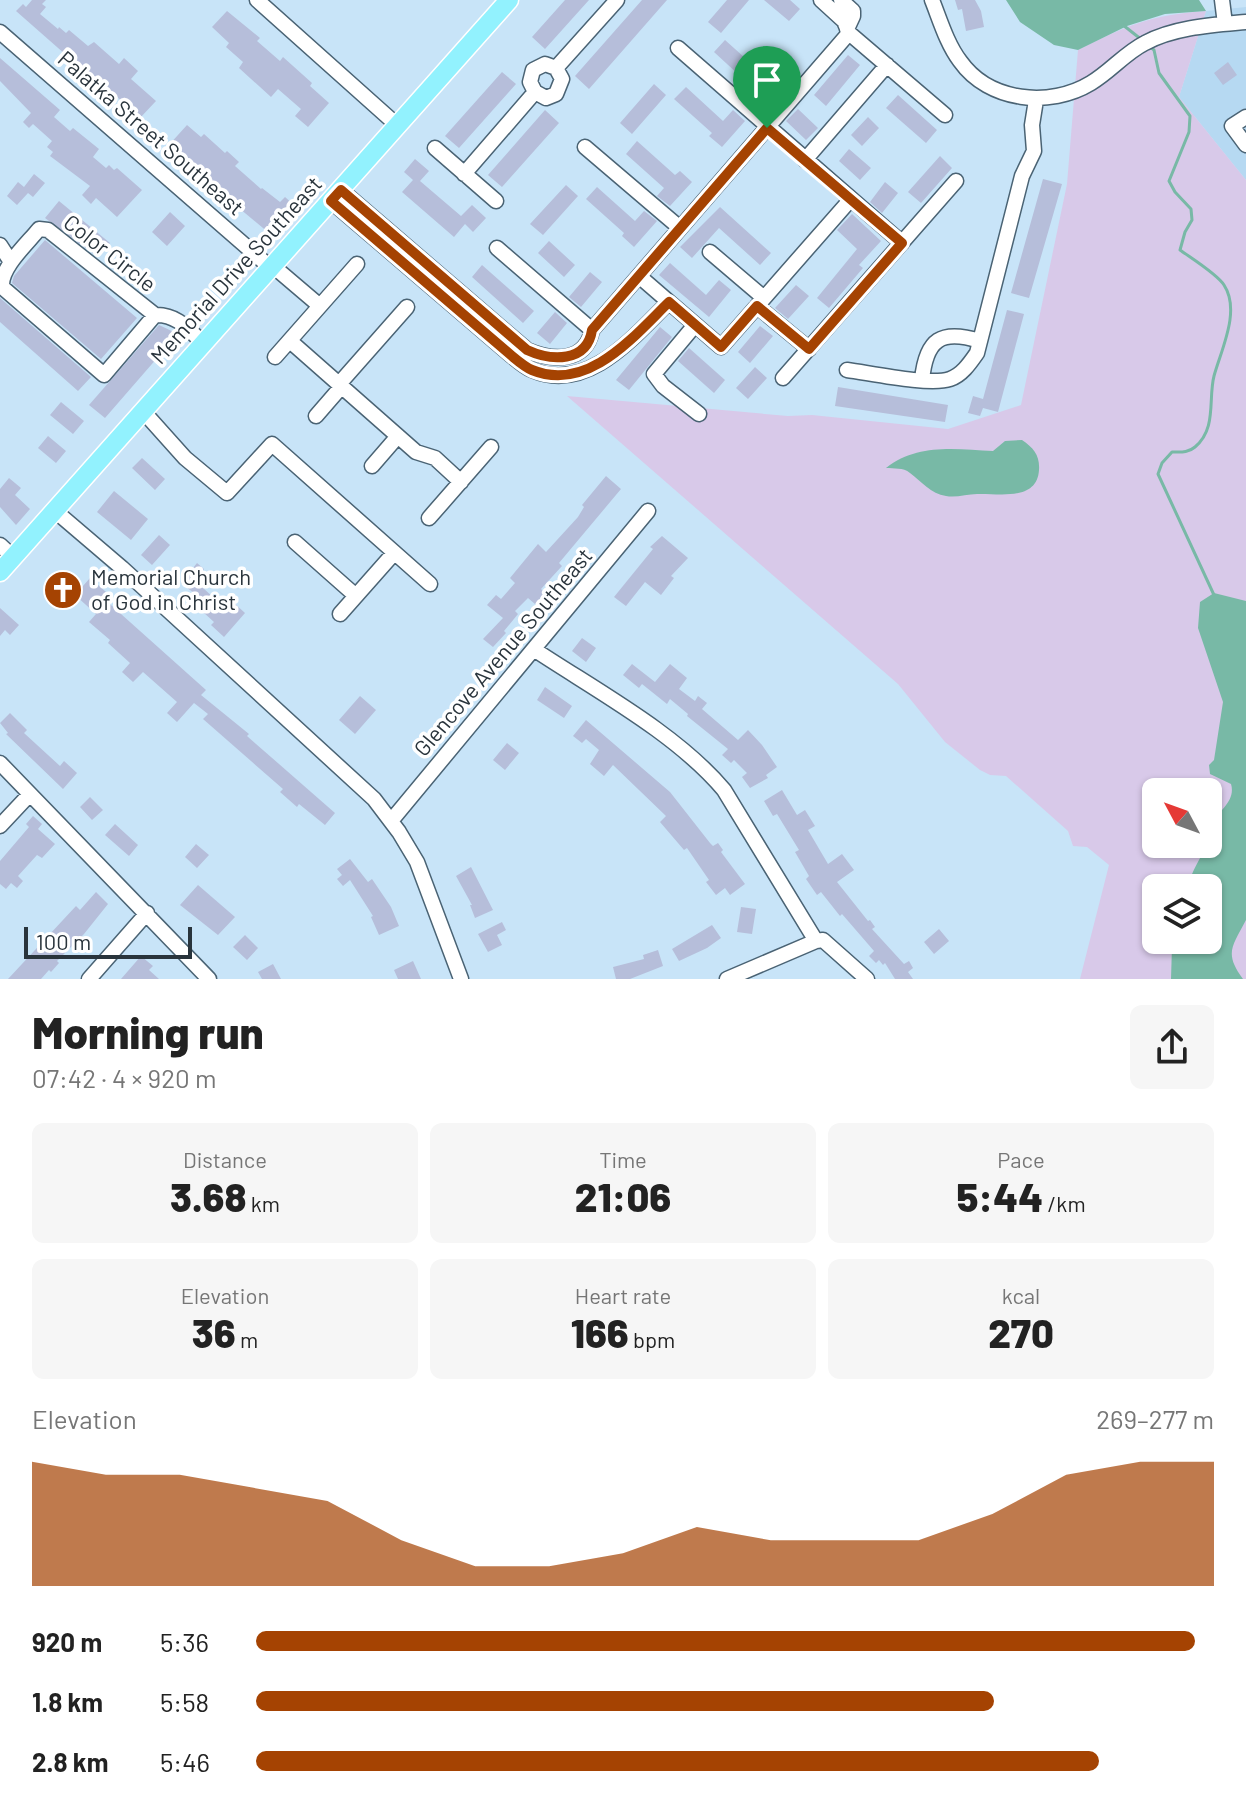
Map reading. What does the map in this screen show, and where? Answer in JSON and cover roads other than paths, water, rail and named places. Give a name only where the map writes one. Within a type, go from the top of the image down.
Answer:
[{"type":"main road","name":"Memorial Drive Southeast","points":[[0,572],[7,551],[54,510],[509,0]]},
{"type":"street","points":[[257,0],[398,126]]},
{"type":"street","points":[[556,68],[617,0]]},
{"type":"street","points":[[821,0],[844,21],[848,31],[945,115]]},
{"type":"street","points":[[336,195],[527,350],[544,358],[557,359],[582,350],[592,330],[848,31],[853,11],[841,0]]},
{"type":"street","points":[[932,0],[958,59],[969,72],[999,90],[1036,100],[1056,97],[1090,84],[1129,53],[1159,36],[1246,22]]},
{"type":"street","points":[[1222,0],[1225,24]]},
{"type":"street","name":"Palatka Street Southeast","points":[[0,32],[320,306]]},
{"type":"street","points":[[678,48],[902,243]]},
{"type":"street","points":[[545,64],[556,68],[561,73],[562,84],[556,94],[546,98],[535,92],[530,82],[533,70],[545,64]]},
{"type":"street","points":[[805,160],[887,65]]},
{"type":"street","points":[[464,174],[535,92]]},
{"type":"street","points":[[847,370],[922,380],[948,380],[960,374],[977,353],[1022,176],[1034,151],[1032,125],[1036,100]]},
{"type":"street","points":[[1246,117],[1232,126],[1246,145]]},
{"type":"street","points":[[585,147],[680,228]]},
{"type":"street","points":[[435,148],[496,201]]},
{"type":"street","points":[[783,378],[956,181]]},
{"type":"street","points":[[336,195],[531,370],[572,376],[593,366],[625,345],[669,302]]},
{"type":"street","points":[[639,276],[721,347],[851,199]]},
{"type":"street","name":"Color Circle","points":[[11,262],[39,229],[48,230],[155,315],[176,319],[204,344]]},
{"type":"street","points":[[0,245],[11,262],[3,271],[2,287],[104,375],[155,315]]},
{"type":"street","points":[[497,248],[592,330]]},
{"type":"street","points":[[710,252],[809,349]]},
{"type":"street","points":[[275,357],[357,264]]},
{"type":"street","points":[[316,416],[407,307]]},
{"type":"street","points":[[695,325],[654,374],[663,386],[699,414]]},
{"type":"street","points":[[922,380],[928,349],[939,339],[952,335],[980,341]]},
{"type":"street","points":[[290,341],[416,452],[435,458],[461,482]]},
{"type":"street","points":[[582,350],[593,366]]},
{"type":"street","points":[[142,410],[185,458],[227,493],[272,444],[430,584]]},
{"type":"street","points":[[372,466],[398,436]]},
{"type":"street","points":[[429,518],[491,447]]},
{"type":"street","points":[[54,510],[353,777],[391,821],[417,862],[461,979]]},
{"type":"street","name":"Glencove Avenue Southeast","points":[[391,821],[648,511]]},
{"type":"street","points":[[295,542],[356,596]]},
{"type":"street","points":[[340,614],[394,553]]},
{"type":"street","points":[[535,650],[666,737],[712,775],[816,941]]},
{"type":"street","points":[[0,763],[209,979]]},
{"type":"street","points":[[0,826],[30,794]]},
{"type":"street","points":[[89,979],[147,913]]},
{"type":"street","points":[[727,979],[823,940],[867,979]]},
{"type":"waterway","points":[[1123,25],[1142,40]]},
{"type":"waterway","points":[[1148,45],[1154,50],[1159,73],[1190,116],[1189,132],[1169,181],[1191,209],[1192,220],[1180,250],[1221,281],[1229,295],[1231,307],[1228,330],[1212,385],[1206,432],[1192,449],[1172,452],[1162,463],[1158,474],[1214,595]]},
{"type":"place","name":"Memorial Church of God in Christ","points":[[63,590]]}]
